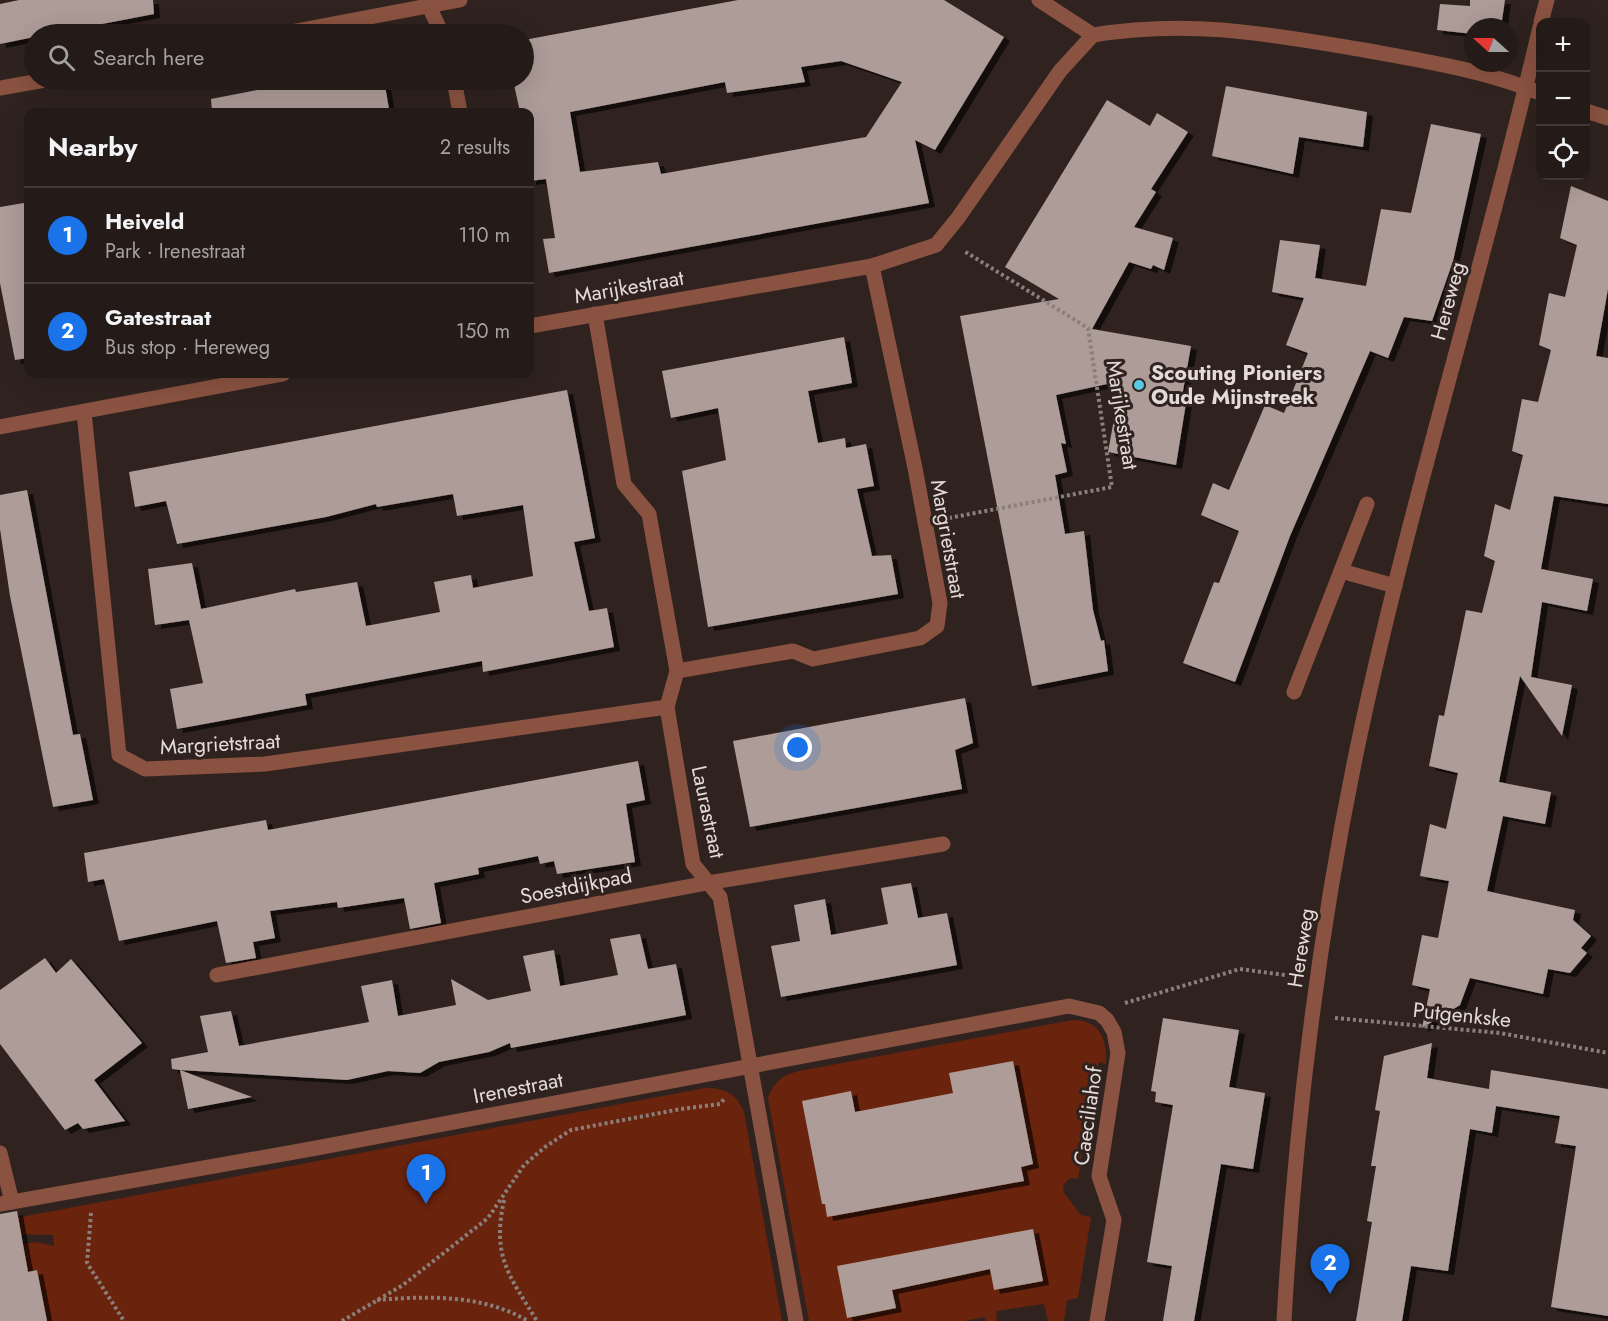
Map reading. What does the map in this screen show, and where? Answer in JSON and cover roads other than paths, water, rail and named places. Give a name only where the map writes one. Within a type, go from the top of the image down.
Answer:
[{"type":"street","points":[[327,24],[427,3],[460,0]]},
{"type":"street","points":[[1039,0],[1094,35],[1151,27],[1232,28],[1470,68],[1533,90]]},
{"type":"street","name":"Hereweg","points":[[1543,18],[1547,0]]},
{"type":"street","points":[[427,3],[437,24]]},
{"type":"street","name":"Marijkestraat","points":[[534,325],[872,266],[936,245],[1060,71],[1094,35]]},
{"type":"street","name":"Hereweg","points":[[1284,1321],[1291,1202],[1312,1016],[1358,743],[1395,586],[1533,90],[1536,66]]},
{"type":"street","points":[[0,88],[24,84]]},
{"type":"street","points":[[456,90],[459,108]]},
{"type":"street","points":[[1590,112],[1608,118]]},
{"type":"street","name":"Margrietstraat","points":[[677,671],[794,651],[813,659],[920,638],[929,634],[937,626],[940,603],[872,266]]},
{"type":"street","name":"Laurastraat","points":[[595,314],[624,484],[649,514],[677,671],[667,707],[693,864],[720,897],[752,1065],[796,1321]]},
{"type":"street","points":[[0,427],[262,378]]},
{"type":"street","name":"Margrietstraat","points":[[84,412],[119,755],[145,769],[265,764],[667,707]]},
{"type":"street","points":[[1294,692],[1367,504]]},
{"type":"street","points":[[1341,571],[1395,586]]},
{"type":"street","name":"Soestdijkpad","points":[[217,975],[707,883],[943,844]]},
{"type":"street","name":"Caeciliahof","points":[[1043,1011],[1069,1006],[1099,1013],[1114,1032],[1118,1053],[1099,1176],[1114,1220],[1097,1321]]},
{"type":"street","name":"Irenestraat","points":[[6,1203],[1043,1011]]},
{"type":"street","points":[[0,1153],[6,1203]]},
{"type":"place","name":"Scouting Pioniers Oude Mijnstreek","points":[[1139,385]]},
{"type":"place","name":"Heiveld","points":[[426,1204]]},
{"type":"place","name":"Gatestraat","points":[[1330,1294]]}]
